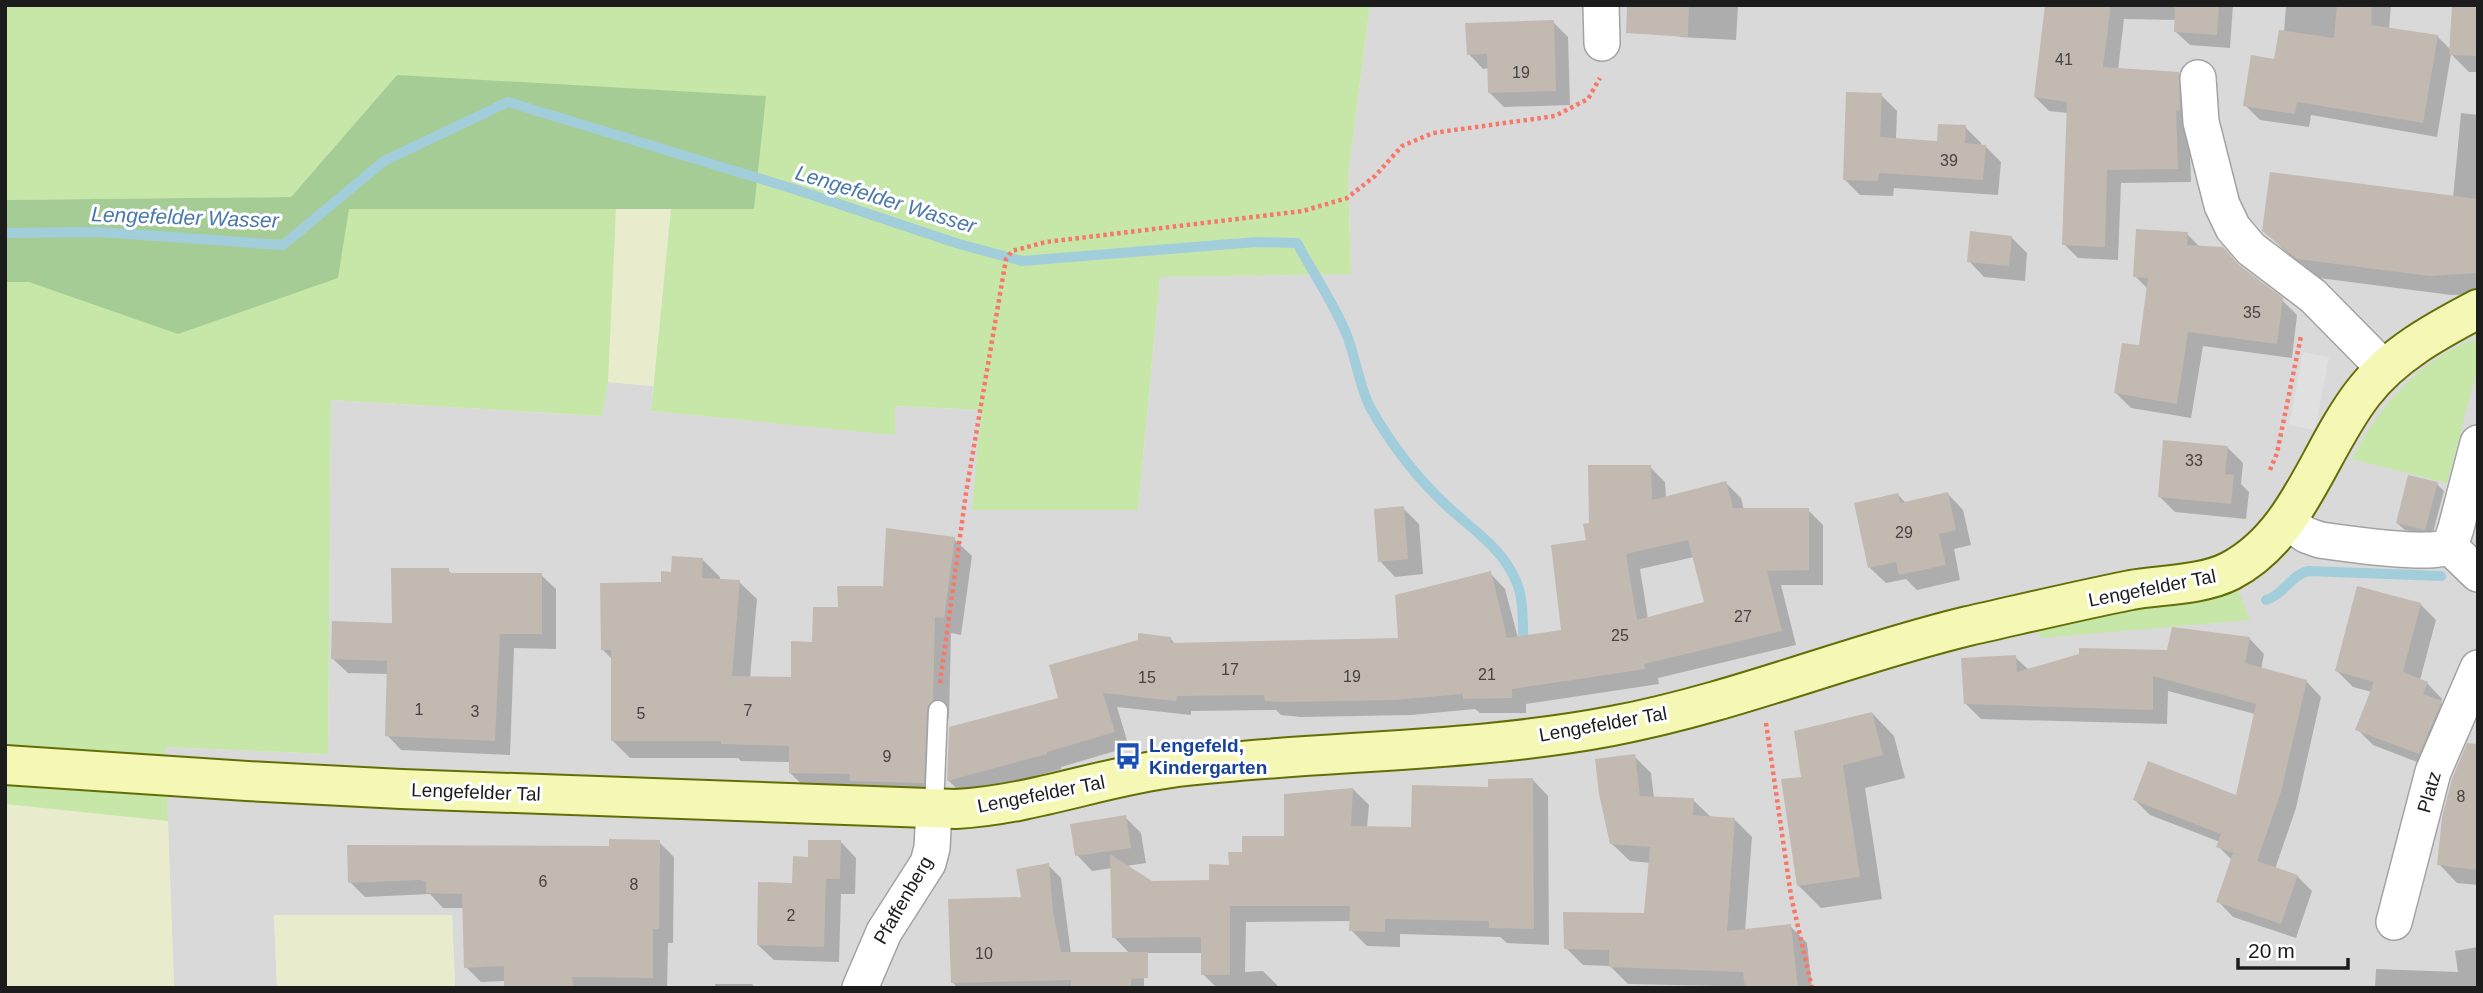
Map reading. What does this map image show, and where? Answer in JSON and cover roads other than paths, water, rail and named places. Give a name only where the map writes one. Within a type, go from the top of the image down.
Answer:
[{"type":"street","points":[[1601,5],[1602,43]]},
{"type":"street","points":[[2198,78],[2201,122],[2226,215],[2248,246],[2313,296],[2385,369]]},
{"type":"street","name":"Lengefelder Tal","points":[[5,765],[247,782],[934,809],[994,805],[1174,768],[1550,736],[1627,723],[1755,690],[1952,630],[2134,590],[2219,577],[2257,554],[2286,521],[2357,402],[2385,369],[2429,337],[2478,309]]},
{"type":"street","points":[[2286,521],[2306,535],[2326,541],[2422,551],[2439,549],[2448,545],[2456,528],[2478,443]]},
{"type":"street","points":[[2448,545],[2478,574]]},
{"type":"street","name":"Platz","points":[[2394,922],[2433,772],[2478,668]]},
{"type":"street","name":"Pfaffenberg","points":[[860,988],[879,942],[928,863],[932,848],[934,809]]},
{"type":"lane","points":[[934,809],[938,710]]},
{"type":"waterway","name":"Lengefelder Wasser","points":[[5,233],[100,232],[283,245],[384,161],[508,102],[794,189],[959,244],[1022,261],[1256,242],[1297,243],[1341,321],[1367,400],[1387,435],[1426,484],[1486,540],[1510,570],[1521,597],[1524,650]]},
{"type":"waterway","name":"Lengefelder Wasser","points":[[2266,600],[2278,594],[2297,576],[2309,571],[2441,576]]},
{"type":"place","name":"Lengefeld, Kindergarten","points":[[1128,756]]}]
